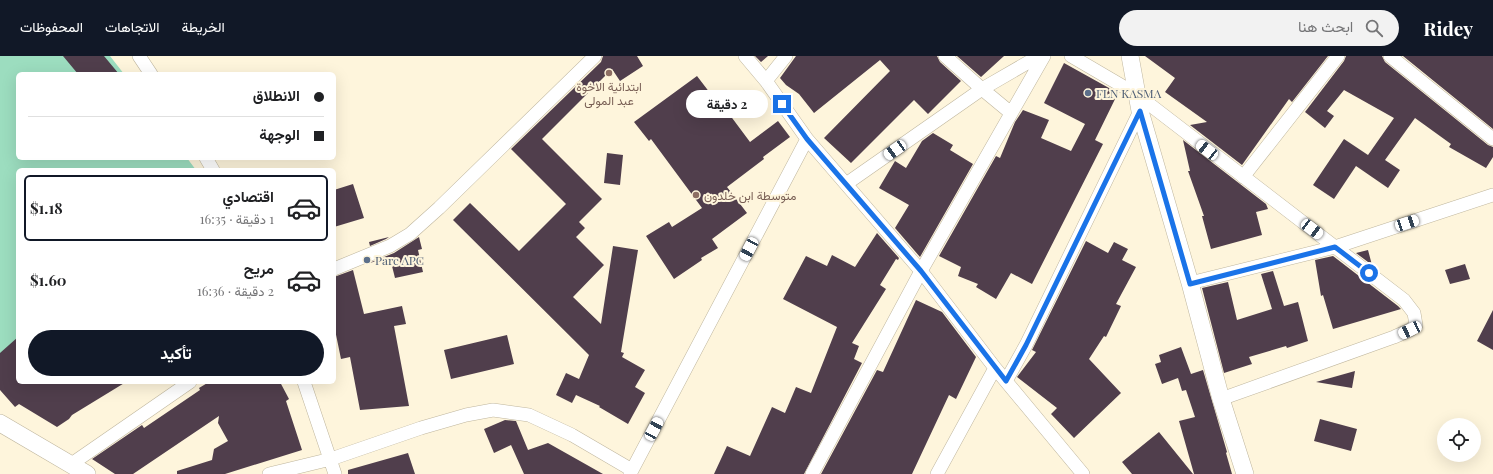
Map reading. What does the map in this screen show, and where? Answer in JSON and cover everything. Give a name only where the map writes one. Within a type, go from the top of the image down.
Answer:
[{"type":"street","points":[[139,56],[150,72]]},
{"type":"street","points":[[336,268],[390,246],[410,234],[439,208],[595,56]]},
{"type":"street","points":[[745,56],[766,81],[807,139],[921,271],[995,368],[1083,474]]},
{"type":"street","points":[[766,81],[786,56]]},
{"type":"street","points":[[945,56],[982,90],[1011,113]]},
{"type":"street","points":[[846,184],[982,90],[1039,56]]},
{"type":"street","points":[[812,474],[921,271],[1044,56]]},
{"type":"street","points":[[1071,56],[1136,94],[1243,178],[1404,300],[1414,313],[1416,325],[1410,330],[1394,338],[1221,399]]},
{"type":"street","points":[[1130,56],[1140,111],[1190,284],[1221,399],[1245,474]]},
{"type":"street","points":[[1243,178],[1338,56]]},
{"type":"street","points":[[1390,56],[1493,139]]},
{"type":"street","points":[[1006,381],[1026,345],[1140,111]]},
{"type":"street","points":[[269,474],[331,459],[421,428],[466,415],[493,410],[529,415],[572,435],[631,472],[807,139]]},
{"type":"street","points":[[1190,284],[1335,247],[1493,195]]},
{"type":"street","points":[[937,474],[995,368]]},
{"type":"street","points":[[70,465],[187,384]]},
{"type":"street","points":[[305,384],[335,474]]},
{"type":"street","points":[[0,423],[87,474]]},
{"type":"green space","points":[[0,56],[110,56],[122,72],[16,72],[16,160],[188,160],[194,168],[16,168],[16,356],[0,368]]},
{"type":"building","points":[[63,56],[104,56],[117,72],[76,72]]},
{"type":"building","points":[[603,56],[637,56],[643,66],[620,81],[612,69],[542,139],[602,199],[579,222],[585,228],[576,237],[604,265],[573,297],[601,324],[613,246],[638,250],[621,352],[624,353],[622,357],[645,370],[635,387],[645,393],[628,424],[599,407],[600,406],[576,395],[572,403],[556,395],[566,373],[579,379],[589,355],[453,220],[470,203],[519,251],[566,204],[511,149],[601,62]]},
{"type":"building","points":[[755,56],[768,56],[761,62]]},
{"type":"building","points":[[796,56],[937,56],[940,62],[961,81],[928,114],[914,100],[851,163],[824,138],[890,71],[880,60],[814,113],[799,94],[786,85],[780,78]]},
{"type":"building","points":[[957,56],[1004,56],[981,77]]},
{"type":"building","points":[[1145,56],[1328,56],[1292,102],[1289,99],[1242,165],[1190,125],[1207,122],[1165,92],[1175,78]]},
{"type":"building","points":[[1346,56],[1382,56],[1385,62],[1488,145],[1493,147],[1493,157],[1486,168],[1449,147],[1451,144],[1415,118],[1385,160],[1400,170],[1388,188],[1356,166],[1334,199],[1313,185],[1344,139],[1368,155],[1394,118],[1344,90],[1327,111],[1334,116],[1325,128],[1305,112],[1344,61]]},
{"type":"building","points":[[1403,56],[1493,56],[1493,129]]},
{"type":"building","points":[[1064,63],[1118,93],[1095,140],[1103,144],[1032,284],[1011,273],[996,299],[976,287],[978,284],[958,276],[961,267],[939,256],[996,156],[1000,158],[1015,122],[1023,110],[1049,120],[1041,138],[1071,151],[1085,124],[1044,103]]},
{"type":"building","points":[[697,76],[710,93],[712,91],[750,142],[778,121],[790,137],[727,187],[747,213],[712,239],[718,248],[701,258],[702,260],[674,279],[646,236],[669,222],[672,227],[702,208],[651,139],[649,141],[634,122]]},
{"type":"building","points":[[933,133],[953,145],[950,150],[973,164],[920,257],[895,228],[909,205],[879,188],[895,161],[906,168],[922,141]]},
{"type":"building","points":[[1183,140],[1266,204],[1268,209],[1256,212],[1262,235],[1211,249],[1202,216],[1204,216],[1188,171],[1190,171]]},
{"type":"building","points":[[607,153],[623,155],[620,185],[604,183]]},
{"type":"building","points":[[353,184],[364,218],[336,226],[336,189]]},
{"type":"building","points":[[877,233],[899,258],[898,260],[896,259],[880,285],[886,289],[852,343],[859,346],[854,359],[862,363],[804,474],[714,474],[727,446],[750,456],[772,407],[785,413],[796,387],[811,393],[837,327],[783,299],[806,256],[827,266],[832,255],[855,267]]},
{"type":"building","points":[[389,237],[386,239],[370,246],[369,242]]},
{"type":"building","points":[[419,237],[422,249],[418,250],[423,272],[395,278],[390,258],[369,263],[394,253]]},
{"type":"building","points":[[1086,241],[1108,253],[1114,242],[1128,249],[1122,260],[1136,267],[1116,304],[1121,306],[1106,337],[1104,336],[1089,359],[1121,393],[1074,438],[1051,414],[1057,408],[1017,377],[1036,352],[1032,350]]},
{"type":"building","points":[[1368,250],[1372,265],[1356,253]]},
{"type":"building","points":[[1333,256],[1401,309],[1333,329],[1323,295],[1321,296],[1315,260]]},
{"type":"building","points":[[1465,264],[1470,279],[1450,284],[1445,270]]},
{"type":"building","points":[[353,270],[364,314],[402,306],[406,324],[394,326],[409,406],[360,410],[350,357],[341,359],[336,335],[336,276]]},
{"type":"building","points":[[1273,271],[1284,306],[1298,302],[1308,341],[1287,348],[1286,346],[1249,357],[1252,364],[1224,373],[1202,288],[1228,282],[1237,320],[1272,309],[1261,274]]},
{"type":"building","points":[[916,300],[942,312],[976,357],[956,399],[949,395],[912,474],[821,474],[877,370],[883,372]]},
{"type":"building","points":[[1493,310],[1493,350],[1477,341]]},
{"type":"building","points":[[507,335],[514,364],[451,379],[444,350]]},
{"type":"building","points":[[16,339],[16,384],[123,384],[72,415],[69,419],[57,427],[19,404],[15,407],[0,390],[0,353]]},
{"type":"building","points":[[1181,347],[1191,374],[1203,370],[1232,474],[1194,474],[1179,421],[1195,417],[1186,390],[1182,391],[1178,378],[1162,384],[1155,364],[1161,362],[1159,355]]},
{"type":"building","points":[[1355,371],[1352,388],[1316,382]]},
{"type":"building","points":[[206,384],[281,384],[289,399],[286,401],[302,450],[225,474],[177,474],[177,471],[212,460],[214,449],[228,441],[218,423],[219,416],[133,474],[115,474],[92,459],[142,425],[144,428],[200,390],[199,388]]},
{"type":"building","points":[[1320,419],[1357,429],[1351,451],[1314,441]]},
{"type":"building","points":[[505,420],[516,421],[528,450],[548,443],[603,474],[524,474],[511,445],[494,453],[484,429]]},
{"type":"building","points":[[1159,432],[1193,474],[1132,474],[1122,462]]},
{"type":"building","points":[[408,453],[415,474],[348,474],[348,470]]},
{"type":"place","name":"ابتدائية الاخوة عبد المولى","points":[[609,73]]},
{"type":"place","name":"FLN KASMA","points":[[1088,93]]},
{"type":"place","name":"متوسطة ابن خلدون","points":[[696,195]]},
{"type":"place","name":"Parc APC","points":[[367,260]]},
{"type":"route","points":[[782,104],[807,139],[921,271],[1006,381],[1026,345],[1140,111],[1190,284],[1335,247],[1369,273]]}]
